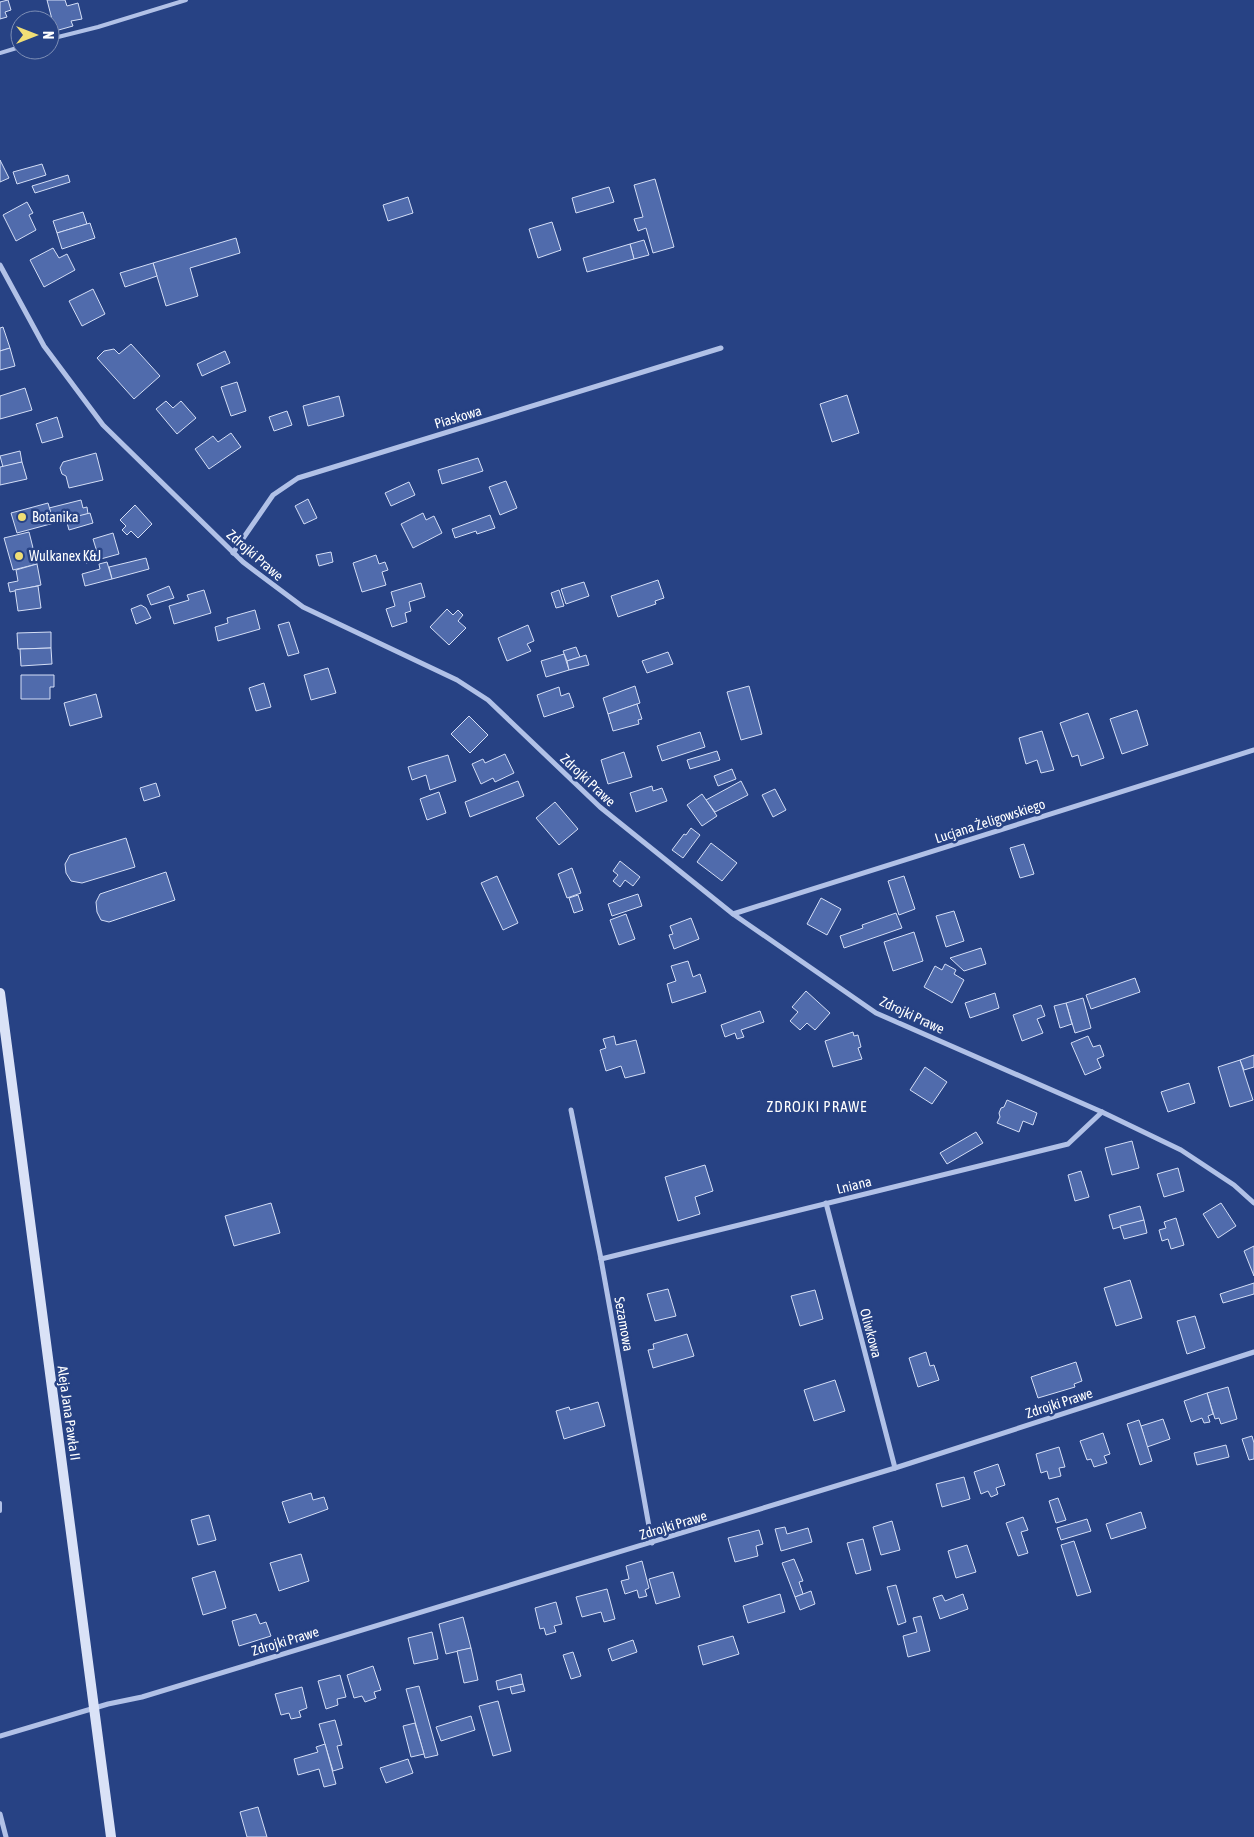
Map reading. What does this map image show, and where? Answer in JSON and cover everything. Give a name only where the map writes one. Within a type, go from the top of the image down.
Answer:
[{"type":"main road","name":"Aleja Jana Pawła II","points":[[0,992],[111,1837]]},
{"type":"street","name":"Zdrojki Prawe","points":[[0,266],[44,346],[103,425],[233,553],[280,591],[303,606],[457,680],[488,700],[600,807],[733,914],[876,1013],[1102,1112],[1181,1150],[1234,1185],[1254,1203]]},
{"type":"street","name":"Piaskowa","points":[[233,553],[273,495],[298,478],[721,348]]},
{"type":"street","name":"Lucjana Żeligowskiego","points":[[733,914],[1254,750]]},
{"type":"street","name":"Sezamowa","points":[[571,1110],[601,1259],[652,1543]]},
{"type":"street","name":"Lniana","points":[[601,1259],[1068,1144],[1102,1112]]},
{"type":"street","name":"Oliwkowa","points":[[826,1203],[895,1468]]},
{"type":"street","name":"Zdrojki Prawe","points":[[0,1736],[94,1708],[142,1697],[652,1543],[895,1468],[1254,1352]]},
{"type":"street","points":[[0,1814],[6,1837]]},
{"type":"lane","points":[[60,36],[186,0]]},
{"type":"lane","points":[[0,1504],[0,1511]]},
{"type":"building","points":[[8,0],[11,10],[5,12],[7,17],[0,19],[0,2]]},
{"type":"building","points":[[47,0],[65,0],[67,6],[78,3],[82,19],[71,21],[73,26],[60,30],[60,10],[50,10]]},
{"type":"building","points":[[0,160],[9,178],[0,182]]},
{"type":"building","points":[[42,164],[46,175],[17,184],[13,172]]},
{"type":"building","points":[[68,175],[70,182],[35,193],[32,186]]},
{"type":"building","points":[[655,179],[674,247],[653,253],[646,228],[638,231],[634,219],[643,217],[634,185]]},
{"type":"building","points":[[609,187],[614,202],[576,213],[572,198]]},
{"type":"building","points":[[408,197],[413,213],[388,221],[383,205]]},
{"type":"building","points":[[27,202],[33,213],[29,215],[36,230],[16,241],[3,215]]},
{"type":"building","points":[[83,212],[87,224],[57,233],[53,221]]},
{"type":"building","points":[[552,222],[561,250],[538,258],[529,229]]},
{"type":"building","points":[[90,223],[95,238],[62,249],[57,233]]},
{"type":"building","points":[[236,238],[240,253],[190,268],[198,296],[166,306],[153,263]]},
{"type":"building","points":[[644,240],[649,255],[634,259],[630,244]]},
{"type":"building","points":[[630,244],[634,259],[587,272],[583,258]]},
{"type":"building","points":[[53,248],[59,258],[67,254],[75,270],[44,287],[30,260]]},
{"type":"building","points":[[153,263],[157,276],[125,287],[120,273]]},
{"type":"building","points":[[93,289],[105,314],[82,326],[69,301]]},
{"type":"building","points":[[3,327],[10,348],[0,351],[0,328]]},
{"type":"building","points":[[131,344],[160,376],[134,399],[97,358],[104,351],[114,349],[119,354]]},
{"type":"building","points":[[10,348],[15,366],[0,370],[0,351]]},
{"type":"building","points":[[225,351],[230,363],[202,376],[197,364]]},
{"type":"building","points":[[237,382],[246,411],[231,416],[221,387]]},
{"type":"building","points":[[25,388],[32,410],[0,419],[0,396]]},
{"type":"building","points":[[847,395],[859,433],[832,442],[820,404]]},
{"type":"building","points":[[339,396],[344,416],[308,426],[303,406]]},
{"type":"building","points":[[166,401],[173,408],[181,401],[196,418],[177,434],[156,409]]},
{"type":"building","points":[[287,411],[292,425],[274,431],[269,417]]},
{"type":"building","points":[[57,417],[63,437],[42,443],[36,424]]},
{"type":"building","points":[[231,433],[241,447],[209,469],[195,449],[213,436],[218,442]]},
{"type":"building","points":[[20,451],[22,462],[3,467],[0,456]]},
{"type":"building","points":[[96,453],[103,480],[69,488],[66,476],[62,474],[60,468],[63,462]]},
{"type":"building","points":[[478,458],[483,471],[442,484],[438,470]]},
{"type":"building","points":[[22,462],[27,479],[0,485],[0,467]]},
{"type":"building","points":[[506,481],[517,508],[500,515],[489,487]]},
{"type":"building","points":[[409,482],[415,495],[391,506],[385,493]]},
{"type":"building","points":[[308,499],[317,518],[304,524],[295,506]]},
{"type":"building","points":[[81,500],[83,508],[87,507],[88,514],[54,523],[49,508]]},
{"type":"building","points":[[48,503],[54,523],[17,533],[11,513]]},
{"type":"building","points":[[135,505],[152,524],[138,538],[131,531],[127,535],[122,530],[126,526],[120,520]]},
{"type":"building","points":[[90,513],[93,523],[69,530],[66,519]]},
{"type":"building","points":[[423,513],[426,520],[434,516],[442,533],[413,548],[401,524]]},
{"type":"building","points":[[490,515],[495,528],[477,534],[476,531],[455,538],[452,529]]},
{"type":"building","points":[[29,532],[37,564],[13,570],[4,538]]},
{"type":"building","points":[[113,533],[119,554],[86,563],[84,555],[97,552],[93,539]]},
{"type":"building","points":[[331,552],[333,562],[319,566],[316,555]]},
{"type":"building","points":[[376,555],[379,564],[385,562],[388,570],[382,572],[386,585],[362,592],[353,563]]},
{"type":"building","points":[[146,558],[149,569],[112,579],[109,567]]},
{"type":"building","points":[[107,562],[112,579],[85,586],[82,574],[100,569],[99,564]]},
{"type":"building","points":[[37,564],[41,585],[10,592],[8,583],[18,581],[16,570]]},
{"type":"building","points":[[658,580],[664,598],[655,601],[656,604],[618,617],[611,596]]},
{"type":"building","points":[[584,582],[589,596],[566,604],[561,589]]},
{"type":"building","points":[[421,583],[425,597],[409,602],[411,611],[405,613],[407,622],[392,627],[386,609],[395,606],[391,592]]},
{"type":"building","points":[[38,586],[41,608],[18,611],[15,590]]},
{"type":"building","points":[[169,586],[174,598],[151,605],[147,595]]},
{"type":"building","points":[[204,590],[211,613],[174,624],[169,606],[189,600],[187,595]]},
{"type":"building","points":[[559,590],[564,606],[556,608],[551,593]]},
{"type":"building","points":[[141,605],[146,608],[151,618],[136,624],[131,609]]},
{"type":"building","points":[[447,609],[453,615],[458,610],[463,615],[458,621],[466,628],[449,645],[430,627]]},
{"type":"building","points":[[255,610],[260,629],[218,641],[215,627],[228,623],[227,618]]},
{"type":"building","points":[[289,622],[299,653],[288,656],[278,625]]},
{"type":"building","points":[[528,625],[534,641],[527,644],[531,651],[507,661],[498,638]]},
{"type":"building","points":[[51,632],[51,648],[18,649],[17,633]]},
{"type":"building","points":[[576,647],[580,657],[567,661],[563,651]]},
{"type":"building","points":[[51,648],[52,664],[21,666],[20,649]]},
{"type":"building","points":[[668,652],[673,664],[647,673],[642,661]]},
{"type":"building","points":[[564,654],[569,670],[546,677],[541,661]]},
{"type":"building","points":[[586,655],[589,665],[569,670],[567,661]]},
{"type":"building","points":[[328,668],[336,693],[311,700],[304,675]]},
{"type":"building","points":[[21,675],[54,675],[54,687],[50,687],[50,699],[21,699]]},
{"type":"building","points":[[264,683],[271,707],[256,711],[249,688]]},
{"type":"building","points":[[635,686],[640,703],[608,714],[603,698]]},
{"type":"building","points":[[749,686],[762,734],[741,740],[727,692]]},
{"type":"building","points":[[559,687],[561,696],[569,693],[574,707],[544,717],[537,695]]},
{"type":"building","points":[[96,694],[102,717],[70,726],[64,703]]},
{"type":"building","points":[[637,704],[642,719],[638,720],[639,724],[613,731],[608,714]]},
{"type":"building","points":[[1137,710],[1148,745],[1122,754],[1110,719]]},
{"type":"building","points":[[1088,713],[1104,758],[1081,766],[1078,755],[1072,757],[1060,723]]},
{"type":"building","points":[[469,716],[488,735],[470,753],[451,734]]},
{"type":"building","points":[[1042,731],[1054,770],[1041,773],[1037,760],[1026,764],[1019,738]]},
{"type":"building","points":[[700,732],[705,747],[662,761],[657,746]]},
{"type":"building","points":[[717,751],[720,760],[690,769],[687,760]]},
{"type":"building","points":[[624,752],[632,777],[608,784],[601,760]]},
{"type":"building","points":[[505,754],[514,773],[495,782],[493,778],[481,784],[472,764],[483,759],[485,763]]},
{"type":"building","points":[[448,755],[456,781],[430,790],[426,775],[412,780],[408,767]]},
{"type":"building","points":[[732,769],[736,779],[718,786],[714,776]]},
{"type":"building","points":[[518,781],[524,796],[470,817],[465,802]]},
{"type":"building","points":[[741,781],[748,795],[715,812],[706,800]]},
{"type":"building","points":[[156,783],[160,796],[144,801],[140,788]]},
{"type":"building","points":[[652,786],[653,791],[662,788],[667,801],[636,812],[630,793]]},
{"type":"building","points":[[775,789],[786,810],[773,817],[762,795]]},
{"type":"building","points":[[439,792],[446,813],[427,820],[420,799]]},
{"type":"building","points":[[702,794],[717,816],[702,826],[687,805]]},
{"type":"building","points":[[555,802],[578,829],[559,845],[536,818]]},
{"type":"building","points":[[691,828],[700,835],[683,858],[672,850]]},
{"type":"building","points":[[126,838],[135,867],[82,883],[71,881],[66,873],[65,864],[70,855]]},
{"type":"building","points":[[711,843],[737,863],[722,881],[697,862]]},
{"type":"building","points":[[1024,844],[1034,874],[1020,878],[1010,848]]},
{"type":"building","points":[[620,861],[640,877],[633,886],[625,880],[620,887],[613,881],[618,875],[613,871]]},
{"type":"building","points":[[572,868],[581,893],[567,898],[558,874]]},
{"type":"building","points":[[166,872],[175,900],[109,922],[101,920],[97,912],[96,902],[100,894]]},
{"type":"building","points":[[497,876],[518,923],[503,930],[481,883]]},
{"type":"building","points":[[904,876],[915,909],[899,915],[888,881]]},
{"type":"building","points":[[638,894],[642,906],[612,916],[608,904]]},
{"type":"building","points":[[578,895],[583,910],[574,913],[569,898]]},
{"type":"building","points":[[821,898],[841,909],[827,935],[807,924]]},
{"type":"building","points":[[954,911],[964,941],[946,947],[936,916]]},
{"type":"building","points":[[896,913],[902,928],[844,948],[840,936],[863,928],[862,925]]},
{"type":"building","points":[[626,914],[635,939],[619,945],[610,920]]},
{"type":"building","points":[[691,918],[699,939],[674,949],[669,935],[673,934],[670,926]]},
{"type":"building","points":[[914,932],[923,961],[893,971],[884,942]]},
{"type":"building","points":[[981,948],[986,964],[964,971],[950,958]]},
{"type":"building","points":[[688,961],[693,977],[700,974],[706,992],[672,1003],[667,984],[676,981],[671,966]]},
{"type":"building","points":[[945,964],[956,970],[954,974],[964,980],[952,1003],[924,987],[935,966],[942,970]]},
{"type":"building","points":[[1135,978],[1140,992],[1091,1009],[1086,995]]},
{"type":"building","points":[[806,991],[830,1013],[815,1030],[807,1023],[800,1030],[790,1021],[798,1012],[792,1007]]},
{"type":"building","points":[[995,993],[999,1008],[970,1018],[965,1003]]},
{"type":"building","points":[[1083,998],[1091,1028],[1075,1033],[1066,1003]]},
{"type":"building","points":[[1066,1003],[1072,1024],[1060,1028],[1054,1006]]},
{"type":"building","points":[[1041,1005],[1045,1016],[1037,1019],[1043,1033],[1022,1041],[1013,1015]]},
{"type":"building","points":[[760,1011],[764,1022],[741,1030],[744,1037],[737,1039],[735,1033],[725,1037],[721,1025]]},
{"type":"building","points":[[853,1032],[854,1036],[858,1035],[861,1047],[858,1048],[862,1059],[833,1067],[825,1041]]},
{"type":"building","points":[[614,1036],[616,1045],[636,1040],[645,1073],[625,1078],[621,1066],[606,1071],[600,1050],[606,1048],[603,1039]]},
{"type":"building","points":[[1088,1036],[1093,1047],[1100,1045],[1104,1056],[1097,1059],[1101,1068],[1085,1075],[1071,1043]]},
{"type":"building","points":[[1254,1055],[1254,1067],[1244,1070],[1240,1060]]},
{"type":"building","points":[[1240,1060],[1253,1100],[1230,1107],[1218,1067]]},
{"type":"building","points":[[925,1067],[947,1082],[932,1104],[910,1090]]},
{"type":"building","points":[[1189,1083],[1195,1103],[1168,1112],[1161,1092]]},
{"type":"building","points":[[1007,1100],[1037,1113],[1033,1125],[1023,1121],[1019,1132],[997,1123],[1001,1108],[1004,1107]]},
{"type":"building","points":[[976,1132],[983,1143],[947,1164],[940,1153]]},
{"type":"building","points":[[1132,1141],[1139,1168],[1112,1175],[1105,1148]]},
{"type":"building","points":[[705,1165],[713,1191],[695,1197],[700,1214],[678,1221],[665,1177]]},
{"type":"building","points":[[1178,1168],[1184,1191],[1164,1197],[1157,1174]]},
{"type":"building","points":[[1081,1171],[1089,1197],[1075,1201],[1068,1175]]},
{"type":"building","points":[[271,1203],[280,1233],[234,1246],[225,1216]]},
{"type":"building","points":[[1221,1203],[1236,1226],[1218,1238],[1203,1214]]},
{"type":"building","points":[[1140,1206],[1144,1220],[1113,1229],[1109,1215]]},
{"type":"building","points":[[1176,1218],[1184,1245],[1171,1249],[1168,1239],[1162,1241],[1159,1230],[1166,1228],[1164,1222]]},
{"type":"building","points":[[1144,1220],[1147,1233],[1124,1239],[1120,1226]]},
{"type":"building","points":[[1254,1246],[1254,1276],[1244,1251]]},
{"type":"building","points":[[1130,1280],[1142,1318],[1116,1326],[1104,1288]]},
{"type":"building","points":[[1254,1283],[1254,1294],[1223,1303],[1220,1294]]},
{"type":"building","points":[[668,1289],[676,1316],[655,1321],[647,1294]]},
{"type":"building","points":[[815,1290],[823,1319],[800,1326],[791,1296]]},
{"type":"building","points":[[1195,1316],[1205,1348],[1187,1354],[1177,1321]]},
{"type":"building","points":[[687,1334],[694,1356],[653,1368],[648,1350],[654,1349],[653,1344]]},
{"type":"building","points":[[926,1352],[930,1366],[934,1365],[939,1380],[918,1387],[909,1358]]},
{"type":"building","points":[[1076,1362],[1082,1381],[1074,1384],[1075,1387],[1038,1398],[1031,1377]]},
{"type":"building","points":[[835,1380],[845,1411],[814,1421],[804,1390]]},
{"type":"building","points":[[1228,1387],[1237,1419],[1221,1424],[1219,1418],[1215,1419],[1207,1393]]},
{"type":"building","points":[[1207,1393],[1213,1414],[1208,1416],[1210,1422],[1204,1423],[1202,1418],[1191,1422],[1184,1401]]},
{"type":"building","points":[[598,1402],[605,1426],[564,1439],[556,1411],[569,1407],[570,1410]]},
{"type":"building","points":[[1163,1419],[1170,1439],[1147,1447],[1141,1426]]},
{"type":"building","points":[[1139,1420],[1152,1461],[1140,1465],[1127,1424]]},
{"type":"building","points":[[1103,1433],[1110,1454],[1104,1456],[1107,1463],[1094,1467],[1091,1459],[1087,1460],[1080,1441]]},
{"type":"building","points":[[1252,1436],[1254,1459],[1249,1460],[1242,1439]]},
{"type":"building","points":[[1226,1445],[1229,1457],[1197,1465],[1194,1453]]},
{"type":"building","points":[[1059,1447],[1065,1467],[1059,1468],[1061,1476],[1049,1479],[1047,1471],[1041,1473],[1036,1454]]},
{"type":"building","points":[[998,1464],[1005,1485],[996,1488],[998,1494],[991,1497],[988,1491],[981,1494],[974,1472]]},
{"type":"building","points":[[964,1477],[970,1499],[942,1507],[936,1484]]},
{"type":"building","points":[[311,1493],[313,1500],[324,1497],[328,1509],[289,1523],[282,1502]]},
{"type":"building","points":[[1058,1498],[1066,1520],[1056,1523],[1049,1501]]},
{"type":"building","points":[[1141,1512],[1146,1528],[1111,1539],[1106,1524]]},
{"type":"building","points":[[209,1515],[216,1540],[198,1545],[191,1520]]},
{"type":"building","points":[[1023,1517],[1028,1530],[1021,1532],[1028,1553],[1018,1556],[1006,1523]]},
{"type":"building","points":[[1087,1519],[1091,1531],[1061,1540],[1057,1528]]},
{"type":"building","points":[[892,1521],[900,1550],[881,1555],[873,1527]]},
{"type":"building","points":[[785,1527],[787,1534],[808,1528],[812,1542],[781,1551],[775,1529]]},
{"type":"building","points":[[759,1530],[763,1544],[756,1546],[758,1556],[735,1562],[728,1538]]},
{"type":"building","points":[[863,1539],[871,1570],[856,1574],[847,1543]]},
{"type":"building","points":[[1074,1541],[1091,1592],[1077,1596],[1061,1545]]},
{"type":"building","points":[[967,1545],[976,1572],[956,1578],[948,1551]]},
{"type":"building","points":[[301,1554],[309,1581],[279,1591],[270,1563]]},
{"type":"building","points":[[794,1559],[803,1581],[799,1582],[803,1594],[795,1597],[782,1563]]},
{"type":"building","points":[[642,1561],[649,1588],[645,1590],[647,1596],[639,1598],[637,1590],[625,1594],[621,1581],[629,1579],[626,1566]]},
{"type":"building","points":[[215,1571],[226,1608],[203,1615],[192,1578]]},
{"type":"building","points":[[673,1572],[680,1597],[656,1604],[649,1579]]},
{"type":"building","points":[[896,1585],[906,1622],[898,1625],[887,1587]]},
{"type":"building","points":[[607,1589],[615,1619],[604,1622],[601,1612],[582,1617],[576,1597]]},
{"type":"building","points":[[811,1591],[815,1604],[800,1610],[795,1597]]},
{"type":"building","points":[[780,1594],[785,1612],[748,1623],[743,1606]]},
{"type":"building","points":[[963,1594],[968,1609],[940,1619],[933,1598],[942,1595],[945,1601]]},
{"type":"building","points":[[556,1602],[562,1624],[554,1626],[556,1632],[546,1635],[544,1628],[540,1629],[535,1608]]},
{"type":"building","points":[[256,1614],[260,1624],[266,1622],[271,1636],[239,1646],[232,1621]]},
{"type":"building","points":[[921,1616],[930,1651],[908,1657],[903,1636],[917,1632],[913,1618]]},
{"type":"building","points":[[463,1617],[471,1648],[446,1654],[439,1624]]},
{"type":"building","points":[[432,1632],[438,1659],[414,1664],[408,1638]]},
{"type":"building","points":[[733,1636],[739,1654],[703,1665],[698,1646]]},
{"type":"building","points":[[633,1640],[637,1652],[612,1661],[608,1649]]},
{"type":"building","points":[[471,1648],[478,1680],[464,1683],[457,1651]]},
{"type":"building","points":[[573,1652],[581,1676],[571,1679],[563,1655]]},
{"type":"building","points":[[373,1666],[381,1690],[374,1692],[376,1698],[365,1702],[362,1696],[354,1698],[347,1675]]},
{"type":"building","points":[[521,1674],[523,1684],[498,1690],[496,1681]]},
{"type":"building","points":[[340,1675],[346,1697],[337,1699],[338,1705],[326,1709],[318,1681]]},
{"type":"building","points":[[523,1684],[525,1691],[512,1694],[510,1687]]},
{"type":"building","points":[[419,1686],[438,1755],[425,1758],[406,1689]]},
{"type":"building","points":[[302,1687],[307,1708],[299,1711],[301,1717],[291,1719],[289,1713],[281,1715],[275,1694]]},
{"type":"building","points":[[498,1701],[511,1751],[493,1756],[479,1706]]},
{"type":"building","points":[[471,1716],[475,1730],[441,1741],[436,1727]]},
{"type":"building","points":[[335,1720],[342,1745],[337,1746],[343,1768],[333,1771],[319,1724]]},
{"type":"building","points":[[415,1723],[424,1754],[411,1757],[403,1726]]},
{"type":"building","points":[[325,1744],[336,1784],[324,1787],[319,1769],[298,1775],[294,1759],[318,1752],[316,1747]]},
{"type":"building","points":[[408,1759],[413,1773],[386,1783],[380,1768]]},
{"type":"building","points":[[258,1807],[267,1837],[247,1837],[240,1812]]},
{"type":"place","name":"Botanika","points":[[22,517]]},
{"type":"place","name":"Wulkanex K&J","points":[[19,556]]},
{"type":"district","name":"ZDROJKI PRAWE","points":[[817,1106]]}]
